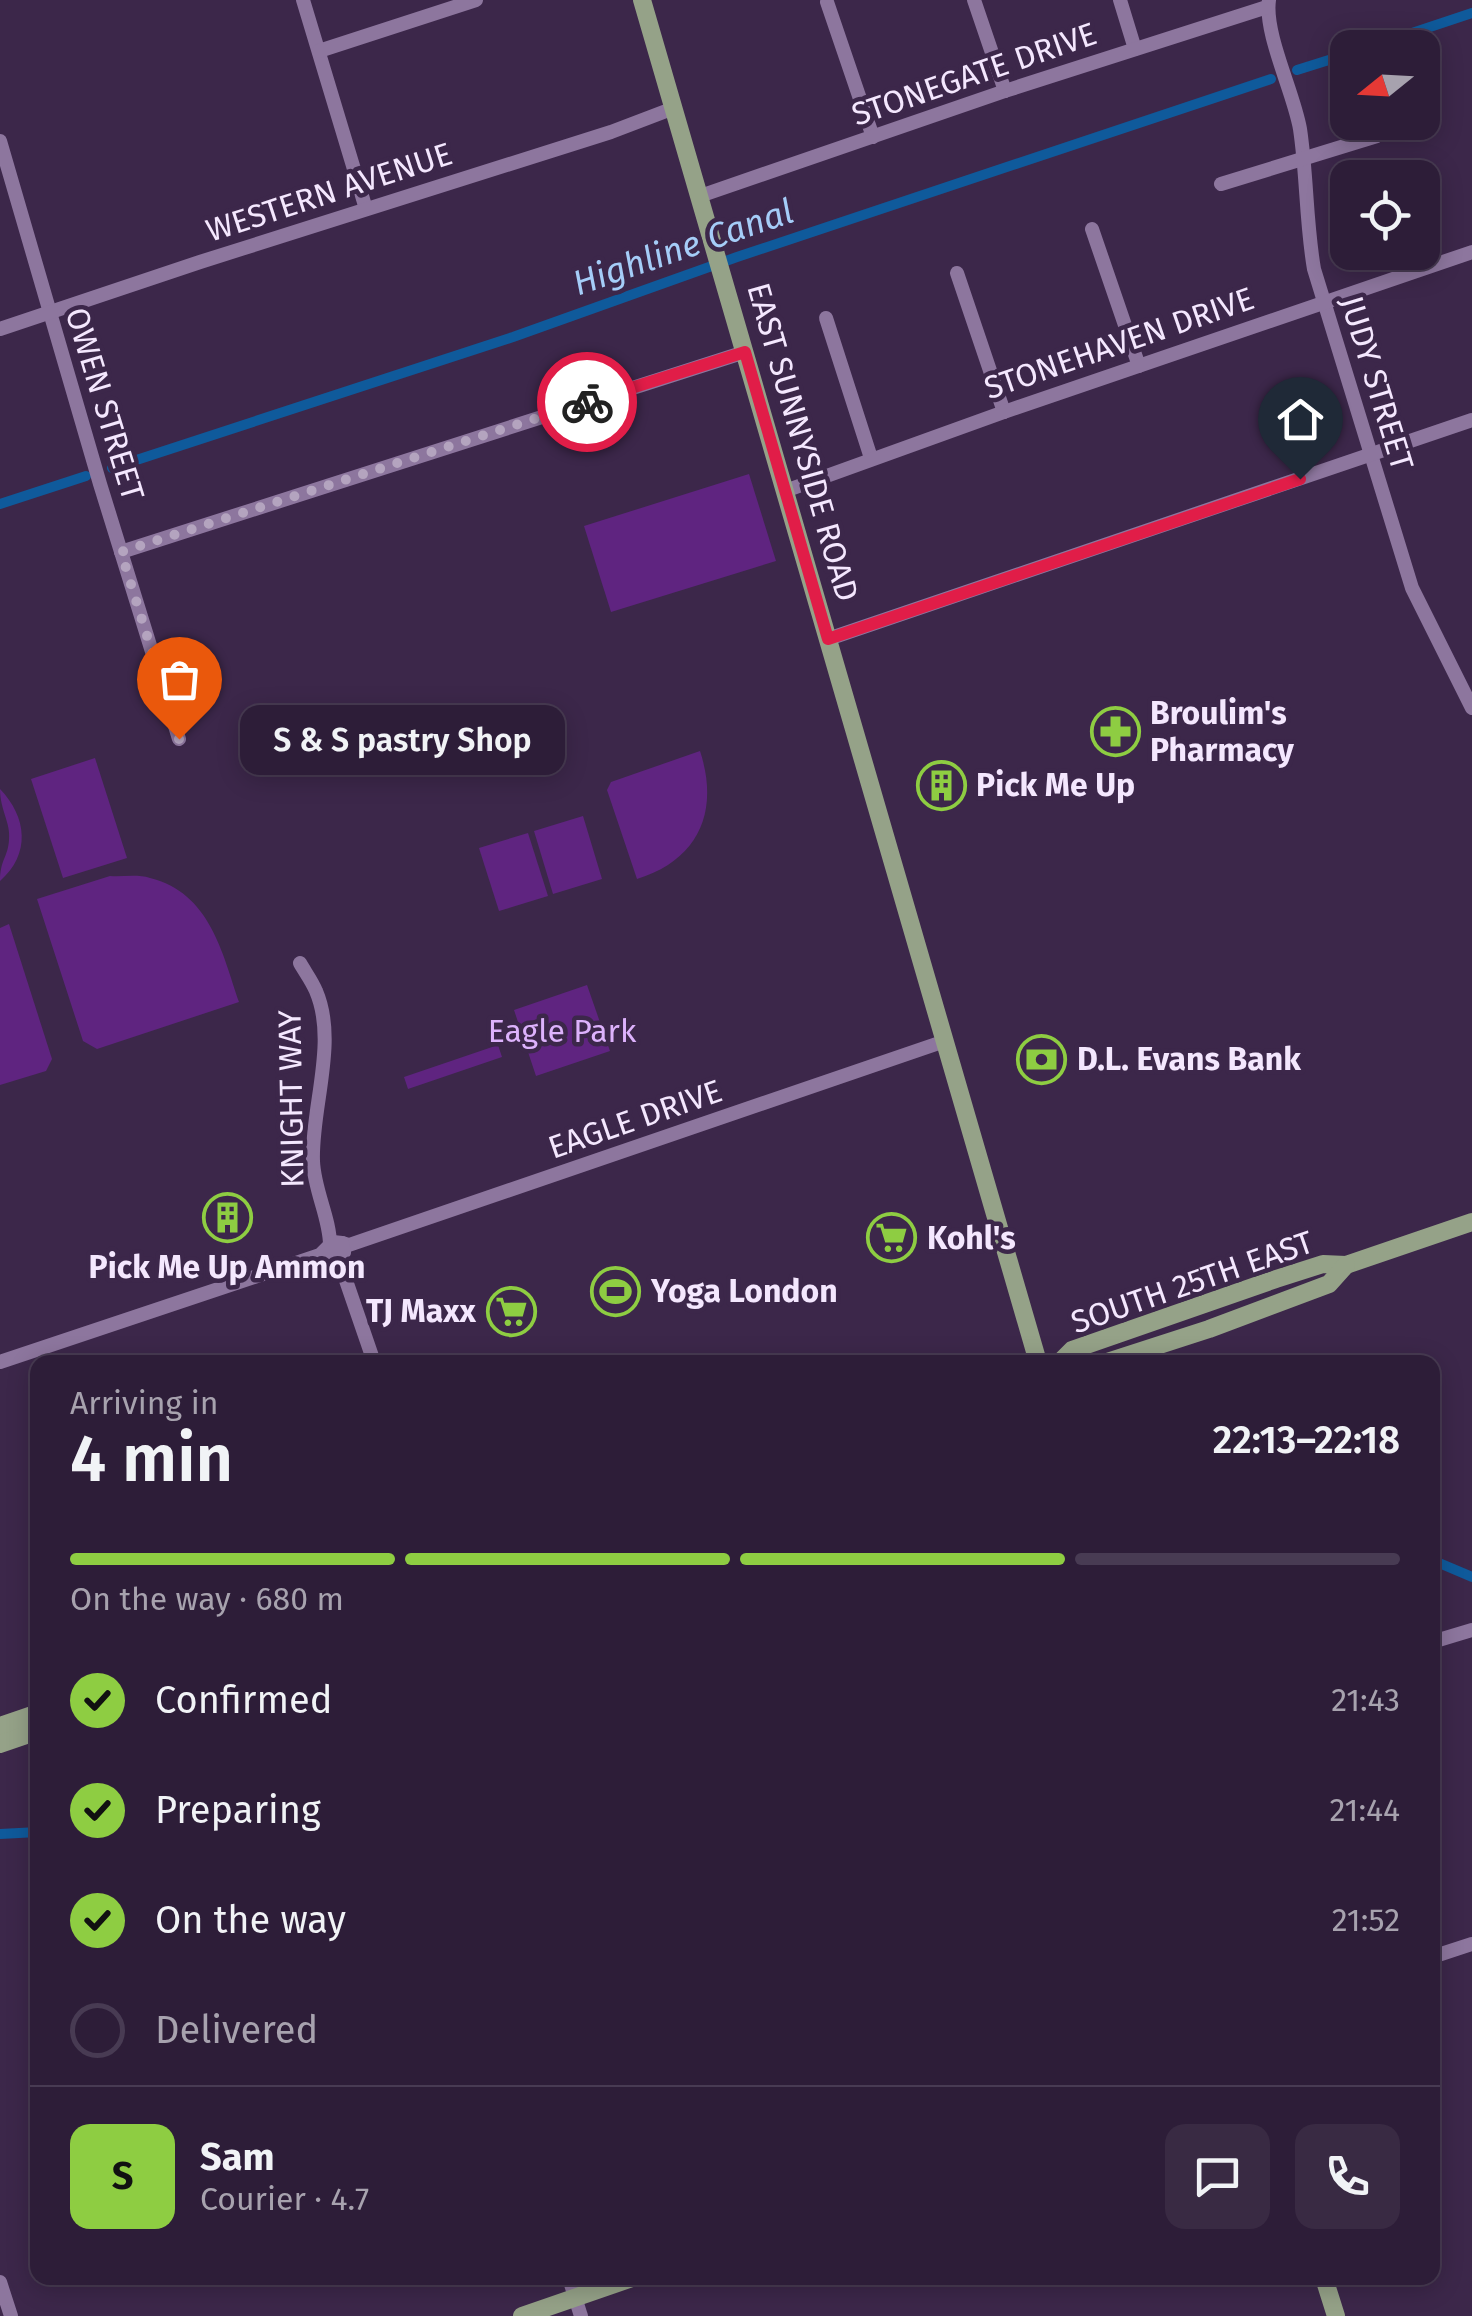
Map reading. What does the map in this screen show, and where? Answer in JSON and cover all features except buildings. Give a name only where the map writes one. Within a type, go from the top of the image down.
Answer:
[{"type":"main road","name":"EAST SUNNYSIDE ROAD","points":[[642,0],[1036,1355]]},
{"type":"main road","name":"SOUTH 25TH EAST","points":[[1067,1355],[1276,1279],[1323,1264],[1346,1265],[1472,1222]]},
{"type":"main road","name":"SOUTH 25TH EAST","points":[[1128,1355],[1330,1284],[1346,1265]]},
{"type":"main road","points":[[0,1726],[30,1717]]},
{"type":"main road","points":[[0,1744],[30,1731]]},
{"type":"main road","points":[[522,2316],[578,2307],[619,2285]]},
{"type":"main road","points":[[1326,2285],[1336,2316]]},
{"type":"street","points":[[304,0],[366,209]]},
{"type":"street","points":[[319,51],[476,0]]},
{"type":"street","points":[[974,0],[1005,91]]},
{"type":"street","points":[[1120,0],[1135,49]]},
{"type":"street","points":[[828,2],[873,137]]},
{"type":"street","name":"STONEGATE DRIVE","points":[[700,196],[1268,4]]},
{"type":"street","name":"JUDY STREET","points":[[1268,4],[1300,128],[1306,224],[1324,302],[1412,588],[1472,708]]},
{"type":"street","name":"WESTERN AVENUE","points":[[0,329],[611,132],[674,108]]},
{"type":"street","points":[[1222,184],[1363,140]]},
{"type":"street","name":"OWEN STREET","points":[[1,148],[179,739]]},
{"type":"street","points":[[1092,229],[1139,366]]},
{"type":"street","name":"STONEHAVEN DRIVE","points":[[785,490],[1472,252]]},
{"type":"street","points":[[957,272],[1004,412]]},
{"type":"street","points":[[826,318],[871,458]]},
{"type":"street","points":[[121,552],[745,352]]},
{"type":"street","points":[[828,639],[1472,420]]},
{"type":"street","name":"KNIGHT WAY","points":[[300,964],[316,990],[322,1015],[323,1049],[313,1128],[313,1164],[336,1250],[372,1355]]},
{"type":"street","name":"EAGLE DRIVE","points":[[0,1362],[945,1041]]},
{"type":"street","points":[[1440,1640],[1472,1630]]},
{"type":"street","points":[[1440,1954],[1472,1944]]},
{"type":"street","points":[[0,2282],[11,2316]]},
{"type":"green space","points":[[749,474],[776,561],[611,612],[584,526]]},
{"type":"green space","points":[[700,751],[707,794],[699,831],[675,860],[637,879],[607,790],[611,782]]},
{"type":"green space","points":[[95,758],[127,858],[63,878],[31,779]]},
{"type":"green space","points":[[0,789],[16,811],[22,835],[17,859],[0,881],[9,834]]},
{"type":"green space","points":[[583,816],[602,879],[553,894],[534,831]]},
{"type":"green space","points":[[528,833],[548,896],[499,911],[479,848]]},
{"type":"green space","points":[[110,876],[150,878],[187,897],[211,927],[239,1002],[97,1049],[83,1041],[37,899]]},
{"type":"green space","points":[[9,924],[52,1059],[46,1071],[0,1085],[0,928]]},
{"type":"green space","name":"Eagle Park","points":[[587,985],[610,1051],[536,1076],[514,1010]]},
{"type":"green space","points":[[498,1045],[502,1057],[408,1089],[404,1077]]},
{"type":"waterway","points":[[1421,30],[1472,13]]},
{"type":"waterway","points":[[1297,70],[1330,60]]},
{"type":"waterway","name":"Highline Canal","points":[[112,468],[513,337],[737,257],[1271,79]]},
{"type":"waterway","name":"Highline Canal","points":[[0,504],[86,476]]},
{"type":"waterway","points":[[1440,1563],[1472,1577]]},
{"type":"waterway","points":[[0,1834],[30,1832]]},
{"type":"way so far","points":[[179,739],[121,552],[587,402]]},
{"type":"place","name":"Broulim's Pharmacy","points":[[1115,731]]},
{"type":"place","name":"S & S pastry Shop","points":[[179,739]]},
{"type":"place","name":"Pick Me Up","points":[[941,785]]},
{"type":"place","name":"D.L. Evans Bank","points":[[1042,1059]]},
{"type":"place","name":"Pick Me Up Ammon","points":[[227,1217]]},
{"type":"place","name":"Kohl's","points":[[892,1238]]},
{"type":"place","name":"Yoga London","points":[[616,1291]]},
{"type":"place","name":"TJ Maxx","points":[[511,1311]]},
{"type":"route","points":[[587,402],[745,352],[828,639],[1300,479]]}]
